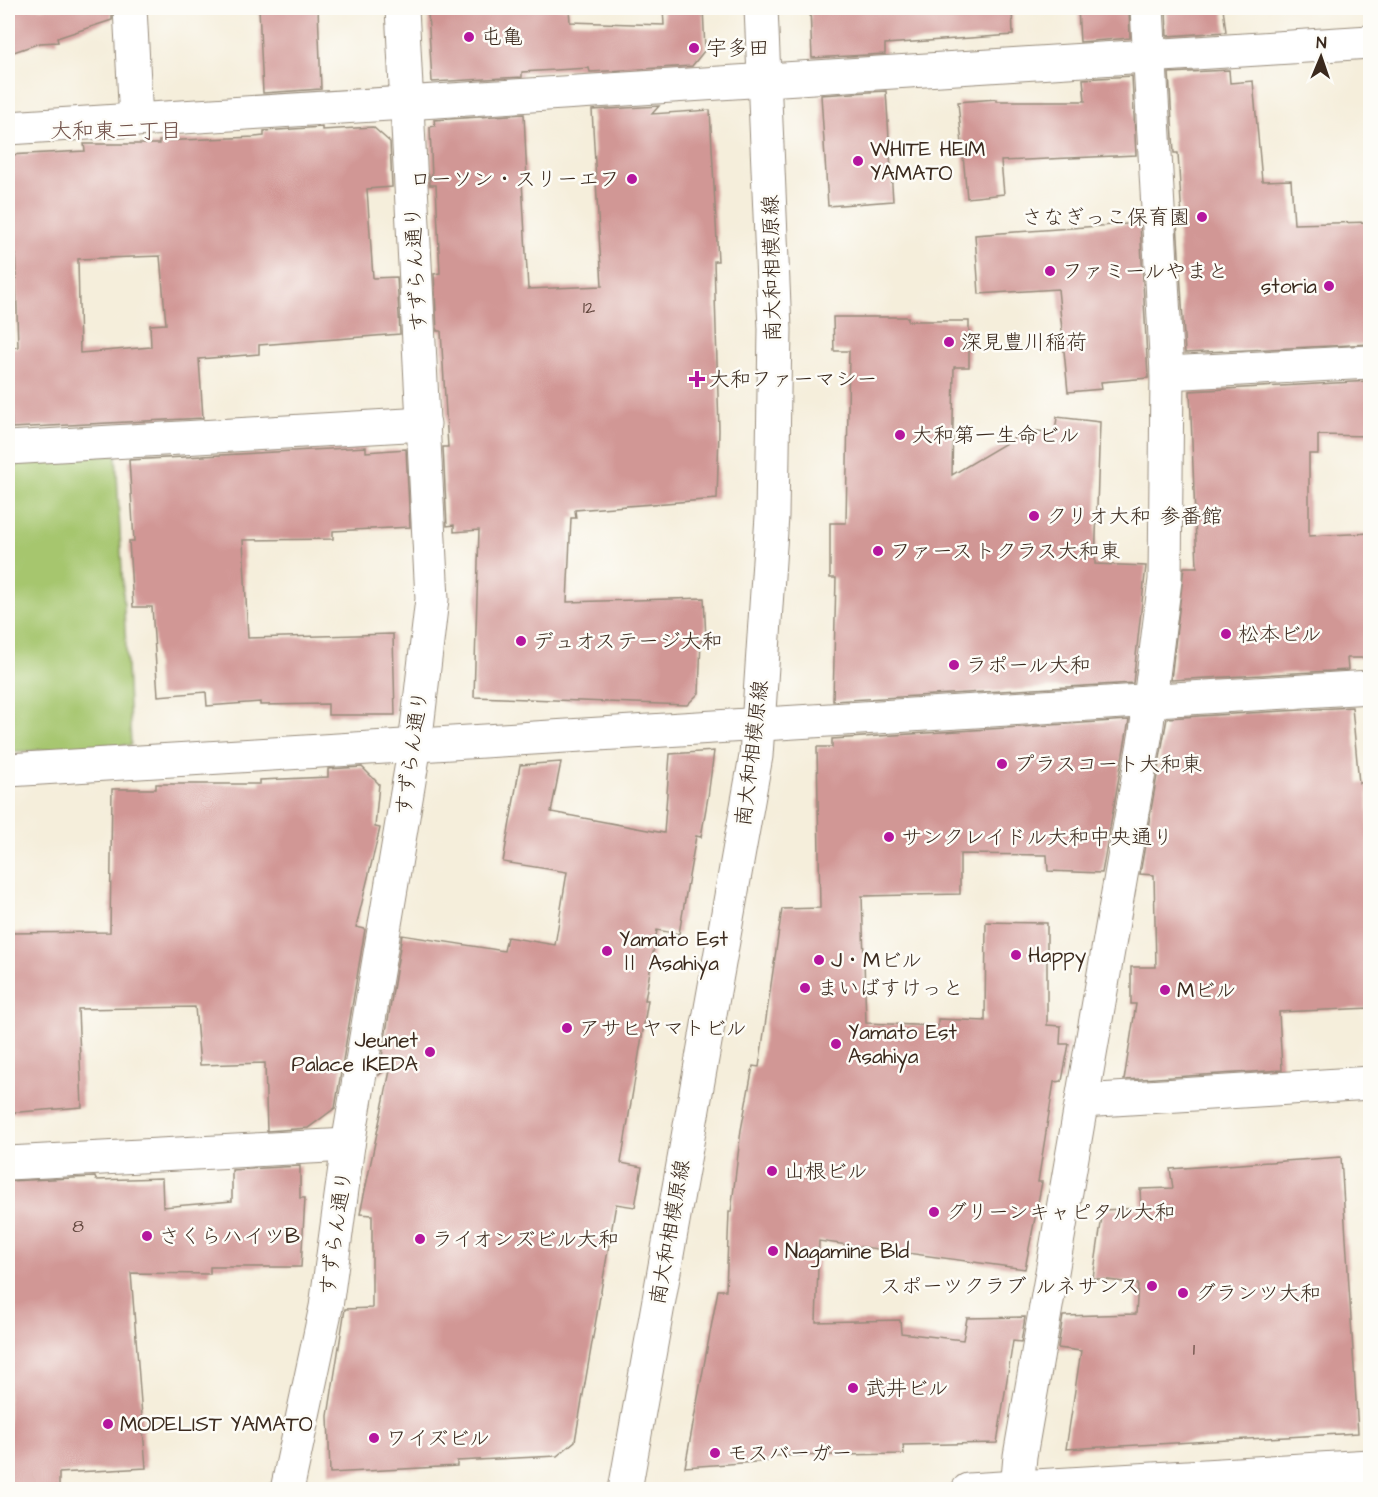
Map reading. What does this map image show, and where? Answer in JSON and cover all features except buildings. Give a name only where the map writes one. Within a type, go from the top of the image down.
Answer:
[{"type":"street","points":[[130,8],[136,120]]},
{"type":"street","name":"すずらん通り","points":[[287,1490],[326,1307],[348,1145],[415,745],[432,599],[402,8]]},
{"type":"street","name":"南大和相模原線","points":[[625,1490],[756,756],[759,724],[772,516],[775,329],[766,80],[761,8]]},
{"type":"street","points":[[1017,1488],[1151,700],[1165,580],[1167,374],[1147,8]]},
{"type":"street","points":[[8,128],[1371,42]]},
{"type":"street","points":[[1167,374],[1371,363]]},
{"type":"street","points":[[8,448],[424,424]]},
{"type":"street","points":[[8,770],[1371,687]]},
{"type":"street","points":[[1082,1101],[1371,1083]]},
{"type":"street","points":[[8,1163],[348,1145]]},
{"type":"street","points":[[968,1490],[1371,1466]]},
{"type":"green space","points":[[116,454],[131,745],[8,752],[8,459]]},
{"type":"place","name":"屯亀","points":[[469,37]]},
{"type":"place","name":"宇多田","points":[[694,48]]},
{"type":"place","name":"WHITE HEIM YAMATO","points":[[858,161]]},
{"type":"place","name":"ローソン・スリーエフ","points":[[632,179]]},
{"type":"place","name":"さなぎっこ保育園","points":[[1202,217]]},
{"type":"place","name":"ファミールやまと","points":[[1050,271]]},
{"type":"place","name":"storia","points":[[1329,286]]},
{"type":"place","name":"深見豊川稲荷","points":[[949,342]]},
{"type":"place","name":"大和ファーマシー","points":[[697,379]]},
{"type":"place","name":"大和第一生命ビル","points":[[900,435]]},
{"type":"place","name":"クリオ大和 参番館","points":[[1034,516]]},
{"type":"place","name":"ファーストクラス大和東","points":[[878,551]]},
{"type":"place","name":"松本ビル","points":[[1226,634]]},
{"type":"place","name":"デュオステージ大和","points":[[521,641]]},
{"type":"place","name":"ラポール大和","points":[[954,665]]},
{"type":"place","name":"プラスコート大和東","points":[[1002,764]]},
{"type":"place","name":"サンクレイドル大和中央通り","points":[[889,837]]},
{"type":"place","name":"Yamato Est Ⅱ Asahiya","points":[[607,951]]},
{"type":"place","name":"Happy","points":[[1016,955]]},
{"type":"place","name":"J・Mビル","points":[[819,960]]},
{"type":"place","name":"まいばすけっと","points":[[805,988]]},
{"type":"place","name":"Mビル","points":[[1165,990]]},
{"type":"place","name":"アサヒヤマトビル","points":[[567,1028]]},
{"type":"place","name":"Yamato Est Asahiya","points":[[836,1044]]},
{"type":"place","name":"Jeunet Palace IKEDA","points":[[430,1052]]},
{"type":"place","name":"山根ビル","points":[[772,1171]]},
{"type":"place","name":"グリーンキャピタル大和","points":[[934,1212]]},
{"type":"place","name":"さくらハイツB","points":[[147,1236]]},
{"type":"place","name":"ライオンズビル大和","points":[[420,1239]]},
{"type":"place","name":"Nagamine Bld","points":[[773,1251]]},
{"type":"place","name":"スポーツクラブ ルネサンス","points":[[1152,1286]]},
{"type":"place","name":"グランツ大和","points":[[1183,1293]]},
{"type":"place","name":"武井ビル","points":[[853,1388]]},
{"type":"place","name":"MODELIST YAMATO","points":[[108,1424]]},
{"type":"place","name":"ワイズビル","points":[[374,1438]]},
{"type":"place","name":"モスバーガー","points":[[715,1453]]},
{"type":"district","name":"大和東二丁目","points":[[116,131]]}]
